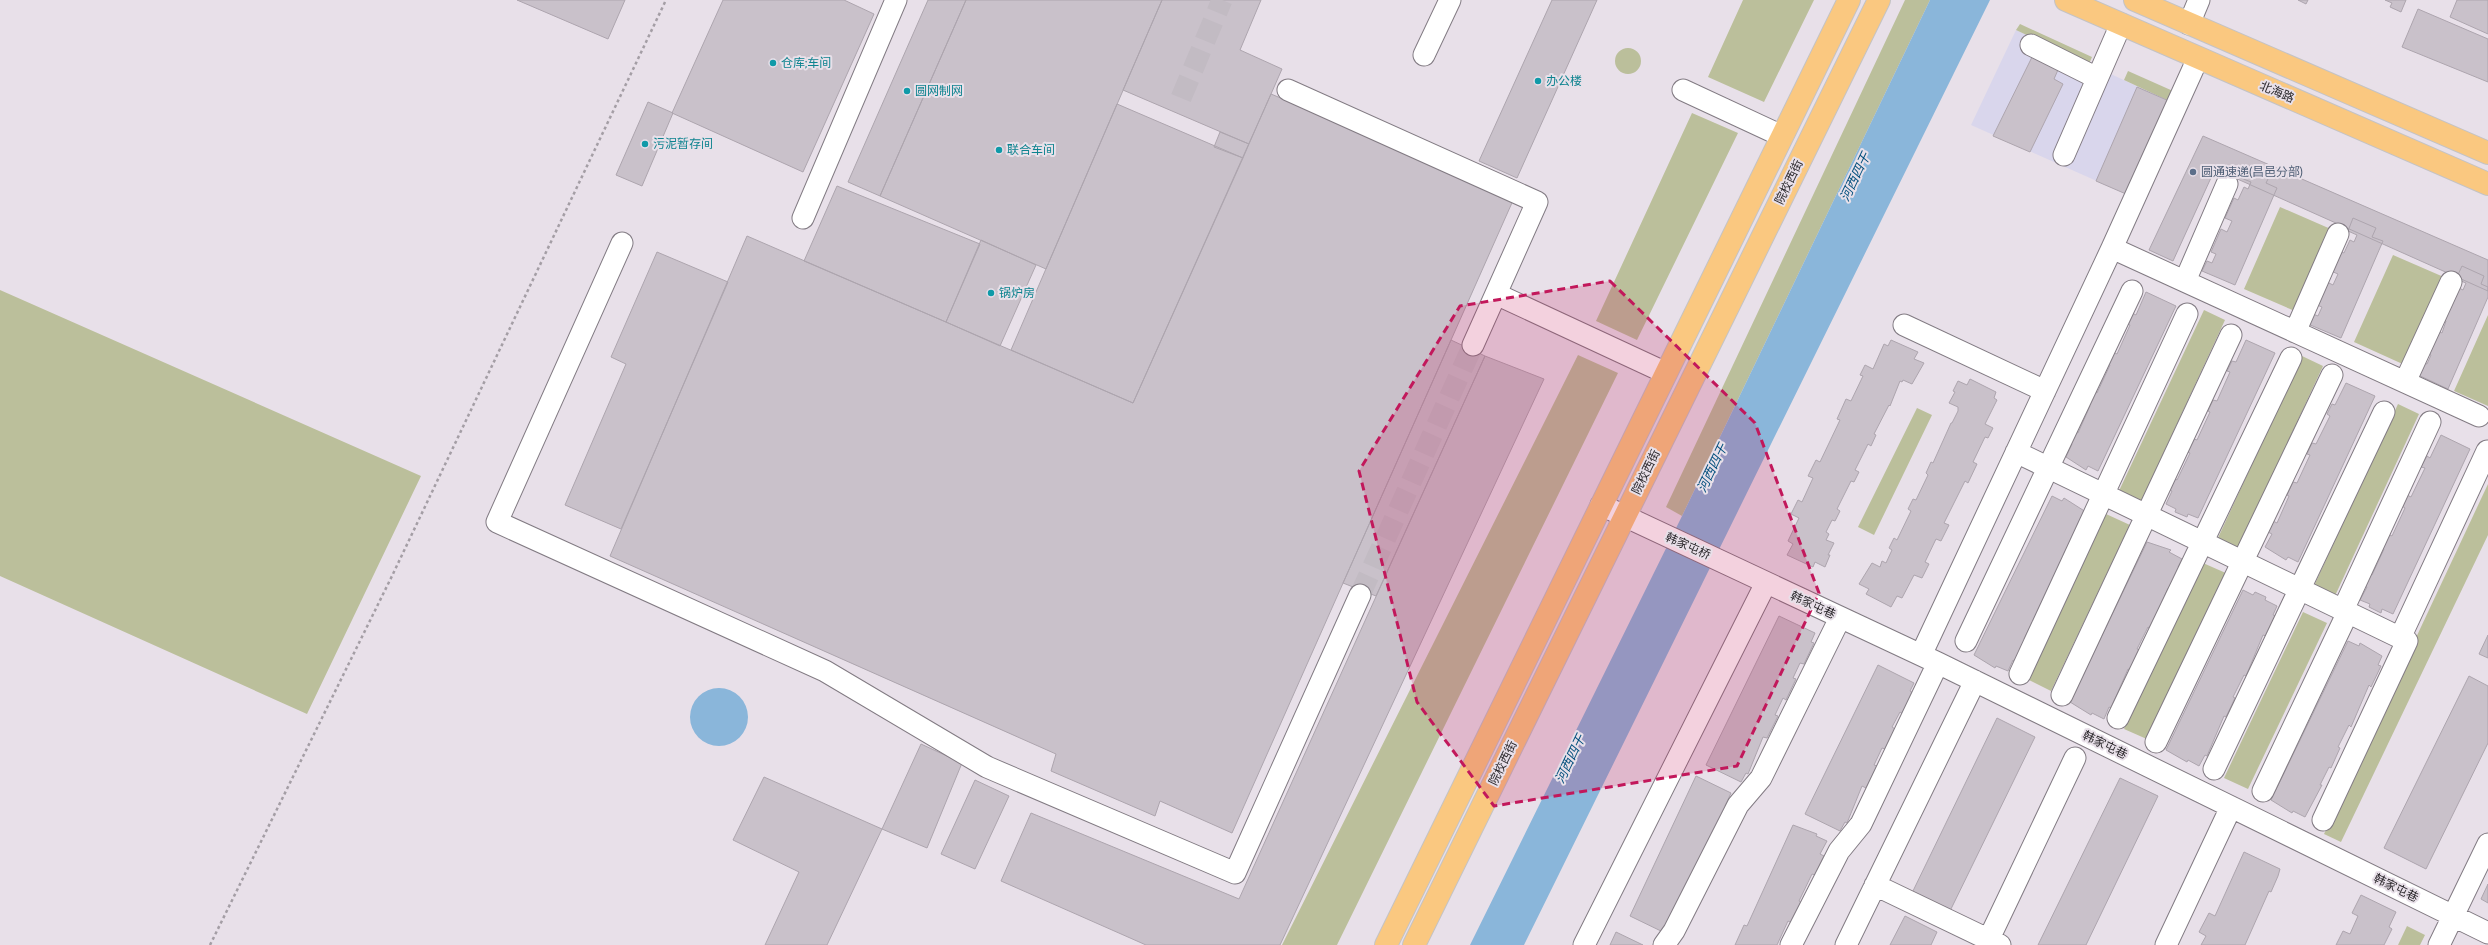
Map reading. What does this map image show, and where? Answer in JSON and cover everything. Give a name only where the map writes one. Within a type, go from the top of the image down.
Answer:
[{"type":"main road","name":"院校西街","points":[[1386,945],[1849,0]]},
{"type":"main road","name":"院校西街","points":[[1414,945],[1879,0]]},
{"type":"main road","name":"北海路","points":[[2066,0],[2488,184]]},
{"type":"main road","points":[[2135,0],[2183,14],[2261,55],[2488,153]]},
{"type":"main road","points":[[2250,80],[2261,55]]},
{"type":"street","points":[[803,218],[896,0]]},
{"type":"street","points":[[1424,55],[1450,0]]},
{"type":"street","points":[[2183,14],[2199,0]]},
{"type":"street","points":[[2064,155],[2121,24]]},
{"type":"street","points":[[2031,45],[2097,78]]},
{"type":"street","points":[[1791,945],[1839,851],[1862,824],[2016,452],[2112,248],[2198,58]]},
{"type":"street","points":[[1288,90],[1537,202],[1473,345]]},
{"type":"street","points":[[1683,90],[1782,136]]},
{"type":"street","points":[[2185,281],[2227,184]]},
{"type":"street","points":[[2295,332],[2338,234]]},
{"type":"street","points":[[622,243],[497,522],[825,671],[987,767],[1235,873],[1360,595]]},
{"type":"street","points":[[2112,248],[2479,416]]},
{"type":"street","points":[[2405,382],[2451,282]]},
{"type":"street","points":[[1966,640],[2132,291]]},
{"type":"street","points":[[1496,294],[1666,372]]},
{"type":"street","points":[[2020,674],[2187,314]]},
{"type":"street","points":[[1904,325],[2045,391]]},
{"type":"street","points":[[2062,695],[2231,335]]},
{"type":"street","points":[[2118,718],[2291,358]]},
{"type":"street","points":[[2156,742],[2332,376]]},
{"type":"street","points":[[2214,769],[2301,590],[2384,412]]},
{"type":"street","points":[[2263,791],[2430,422]]},
{"type":"street","points":[[2400,638],[2487,451]]},
{"type":"street","points":[[2016,452],[2407,641],[2323,820]]},
{"type":"street","points":[[1601,505],[1624,517]]},
{"type":"street","name":"韩家屯桥","points":[[1624,517],[1720,561]]},
{"type":"street","name":"韩家屯巷","points":[[1720,561],[1930,659],[2488,933]]},
{"type":"street","points":[[1584,945],[1766,583]]},
{"type":"street","points":[[1664,945],[1674,931],[1738,805],[1761,778],[1840,618]]},
{"type":"street","points":[[1846,945],[1975,681]]},
{"type":"street","points":[[1875,885],[1991,943],[2075,758]]},
{"type":"street","points":[[2166,945],[2232,807]]},
{"type":"street","points":[[2439,945],[2488,844]]},
{"type":"path","points":[[210,945],[386,588],[666,0]]},
{"type":"highlighted area","points":[[1610,281],[1755,423],[1819,593],[1737,766],[1494,806],[1417,702],[1359,471],[1460,306]]},
{"type":"shaded area","points":[[2016,30],[2169,101],[2126,194],[1971,125]]},
{"type":"green space","points":[[1743,0],[1814,0],[1764,102],[1708,77]]},
{"type":"green space","points":[[1905,0],[1930,0],[1682,516],[1666,507]]},
{"type":"green space","points":[[2020,24],[2092,57],[2089,64],[2016,30]]},
{"type":"green space","points":[[1628,48],[1637,52],[1641,61],[1637,70],[1628,74],[1619,70],[1615,61],[1619,52]]},
{"type":"green space","points":[[2128,71],[2173,91],[2169,101],[2124,80]]},
{"type":"green space","points":[[1692,113],[1738,133],[1637,340],[1596,321]]},
{"type":"green space","points":[[2280,207],[2333,230],[2297,312],[2244,289]]},
{"type":"green space","points":[[2393,255],[2446,278],[2407,366],[2354,342]]},
{"type":"green space","points":[[0,290],[421,476],[307,714],[0,576]]},
{"type":"green space","points":[[2204,310],[2225,320],[2140,504],[2118,493]]},
{"type":"green space","points":[[2488,315],[2488,406],[2454,391]]},
{"type":"green space","points":[[1578,355],[1618,373],[1337,945],[1282,945]]},
{"type":"green space","points":[[2302,356],[2323,366],[2238,550],[2217,540]]},
{"type":"green space","points":[[2398,404],[2419,414],[2334,598],[2313,588]]},
{"type":"green space","points":[[1917,408],[1932,415],[1874,535],[1858,527]]},
{"type":"green space","points":[[2488,484],[2488,535],[2341,842],[2324,834]]},
{"type":"green space","points":[[2106,514],[2130,525],[2051,691],[2027,679]]},
{"type":"green space","points":[[2203,563],[2228,574],[2149,740],[2124,729]]},
{"type":"green space","points":[[2303,612],[2327,623],[2248,789],[2224,778]]},
{"type":"green space","points":[[2407,926],[2425,935],[2420,945],[2398,945]]},
{"type":"water","name":"河西四干","points":[[1930,0],[1990,0],[1524,945],[1470,945],[1682,516]]},
{"type":"water","points":[[713,688],[725,688],[735,692],[744,701],[748,711],[748,723],[740,738],[725,746],[713,746],[703,742],[694,733],[690,723],[690,711],[694,701],[703,692]]},
{"type":"building","points":[[517,0],[625,0],[608,39]]},
{"type":"building","name":"仓库;车间","points":[[723,0],[844,0],[874,14],[803,172],[672,113]]},
{"type":"building","name":"圆网制网","points":[[928,0],[966,0],[880,196],[848,182]]},
{"type":"building","name":"联合车间","points":[[966,0],[1162,0],[1046,269],[880,196]]},
{"type":"building","points":[[1162,0],[1261,0],[1240,50],[1282,69],[1249,144],[1123,90]]},
{"type":"building","name":"办公楼","points":[[1552,0],[1597,0],[1517,178],[1479,161]]},
{"type":"building","points":[[2298,0],[2308,0],[2306,4]]},
{"type":"building","points":[[2385,0],[2406,0],[2401,12],[2390,7],[2392,3]]},
{"type":"building","points":[[2457,0],[2488,0],[2488,34],[2450,17]]},
{"type":"building","points":[[2418,9],[2488,39],[2488,82],[2402,47]]},
{"type":"building","points":[[2035,51],[2061,63],[2054,79],[2063,84],[2030,152],[1993,136]]},
{"type":"building","points":[[2137,87],[2169,101],[2126,194],[2096,181]]},
{"type":"building","points":[[1271,94],[1515,196],[1232,833],[1160,801],[1155,816],[1051,771],[1056,754],[610,556],[747,236],[1133,403]]},
{"type":"building","name":"污泥暂存间","points":[[648,102],[673,113],[642,186],[616,175]]},
{"type":"building","points":[[1117,104],[1243,158],[1133,403],[1011,350]]},
{"type":"building","points":[[1220,132],[1249,144],[1243,158],[1214,147]]},
{"type":"building","points":[[2203,136],[2488,260],[2488,291],[2215,169],[2173,261],[2149,250]]},
{"type":"building","points":[[2247,165],[2270,175],[2266,183],[2277,188],[2235,285],[2202,271],[2207,261],[2212,263],[2216,254],[2211,252],[2221,229],[2227,232],[2232,221],[2225,218],[2234,198],[2238,200],[2244,187],[2248,189],[2251,182],[2241,178]]},
{"type":"building","points":[[837,186],[980,244],[946,322],[804,261]]},
{"type":"building","points":[[2353,218],[2376,228],[2372,237],[2383,241],[2341,338],[2308,324],[2313,314],[2318,316],[2322,307],[2317,305],[2327,282],[2333,285],[2338,274],[2331,271],[2339,251],[2344,253],[2350,240],[2354,242],[2357,235],[2348,231]]},
{"type":"building","name":"锅炉房","points":[[981,240],[1036,265],[1000,346],[946,322]]},
{"type":"building","points":[[657,252],[728,282],[621,529],[565,505],[626,364],[611,357]]},
{"type":"building","points":[[2462,266],[2484,276],[2481,284],[2488,287],[2488,297],[2448,389],[2416,374],[2421,362],[2427,364],[2431,355],[2426,352],[2435,330],[2442,333],[2446,321],[2439,319],[2459,288],[2463,290],[2466,283],[2456,279]]},
{"type":"building","points":[[2146,292],[2176,306],[2098,471],[2088,466],[2086,470],[2066,457],[2072,444],[2069,442],[2074,431],[2078,433],[2090,406],[2088,405],[2094,391],[2097,393],[2110,365],[2108,363],[2113,352],[2117,354],[2130,325],[2127,324],[2132,313],[2136,315]]},
{"type":"building","points":[[1451,340],[1485,356],[1376,596],[1343,583]]},
{"type":"building","points":[[1891,340],[1918,352],[1914,359],[1924,363],[1912,384],[1903,380],[1902,382],[1900,381],[1890,406],[1889,405],[1874,434],[1876,435],[1871,446],[1868,444],[1855,470],[1859,472],[1854,482],[1851,481],[1837,509],[1840,511],[1835,521],[1832,520],[1826,532],[1829,534],[1826,540],[1834,543],[1828,555],[1830,555],[1825,567],[1815,562],[1813,567],[1787,555],[1793,544],[1788,541],[1799,518],[1791,514],[1798,500],[1802,502],[1813,478],[1808,476],[1816,460],[1820,462],[1840,420],[1837,419],[1846,399],[1851,401],[1863,376],[1860,375],[1865,365],[1873,369],[1884,344],[1888,346]]},
{"type":"building","points":[[2246,340],[2275,353],[2198,518],[2188,514],[2187,517],[2175,512],[2176,509],[2166,504],[2172,491],[2168,489],[2174,478],[2177,480],[2190,453],[2187,452],[2194,439],[2197,440],[2210,412],[2208,411],[2213,400],[2217,401],[2230,372],[2227,371],[2232,361],[2236,362]]},
{"type":"building","points":[[1485,356],[1544,379],[1280,945],[1146,945],[1001,881],[1031,813],[1239,899]]},
{"type":"building","points":[[1970,379],[1996,392],[1994,398],[1997,400],[1985,424],[1993,428],[1988,438],[1985,437],[1973,462],[1977,464],[1968,483],[1965,481],[1944,523],[1949,525],[1941,541],[1936,539],[1925,562],[1929,564],[1922,578],[1914,575],[1902,598],[1897,596],[1891,607],[1866,594],[1869,589],[1859,584],[1872,563],[1880,567],[1882,561],[1886,563],[1892,550],[1889,548],[1894,538],[1897,540],[1911,511],[1908,509],[1913,499],[1916,500],[1928,475],[1926,473],[1931,462],[1933,463],[1958,411],[1958,407],[1949,403],[1955,392],[1953,391],[1958,381],[1967,385]]},
{"type":"building","points":[[2346,383],[2375,396],[2298,562],[2288,557],[2286,560],[2265,547],[2272,534],[2268,532],[2273,521],[2277,523],[2289,496],[2287,495],[2293,482],[2297,483],[2310,455],[2307,454],[2312,443],[2316,444],[2330,416],[2327,414],[2332,404],[2335,405]]},
{"type":"building","points":[[2441,435],[2470,449],[2393,614],[2382,609],[2381,613],[2369,607],[2370,604],[2360,600],[2367,587],[2363,585],[2368,573],[2372,575],[2384,549],[2382,547],[2388,534],[2392,536],[2405,508],[2402,506],[2407,495],[2411,497],[2425,468],[2421,467],[2427,456],[2430,458]]},
{"type":"building","points":[[2052,496],[2062,501],[2064,498],[2086,512],[2042,602],[2044,603],[2035,623],[2032,622],[2024,639],[2026,640],[2016,662],[2013,660],[2008,671],[1996,666],[1995,668],[1974,655]]},
{"type":"building","points":[[2147,542],[2171,550],[2169,552],[2182,559],[2178,567],[2180,568],[2170,589],[2168,588],[2151,629],[2148,627],[2137,649],[2140,650],[2130,670],[2128,669],[2111,708],[2109,707],[2104,719],[2092,713],[2091,715],[2070,702]]},
{"type":"building","points":[[2243,590],[2253,595],[2255,592],[2266,597],[2265,600],[2277,606],[2273,615],[2276,616],[2266,636],[2263,635],[2246,676],[2244,675],[2233,697],[2235,698],[2226,717],[2224,716],[2207,756],[2205,755],[2199,766],[2188,760],[2187,762],[2166,750]]},
{"type":"building","points":[[1779,616],[1815,633],[1811,642],[1814,643],[1804,664],[1800,663],[1793,678],[1796,679],[1786,700],[1783,698],[1775,715],[1778,716],[1767,738],[1763,737],[1748,774],[1746,773],[1741,782],[1706,765]]},
{"type":"building","points":[[2488,635],[2488,658],[2479,654]]},
{"type":"building","points":[[2348,641],[2359,646],[2360,643],[2382,656],[2378,665],[2381,666],[2371,687],[2369,685],[2351,727],[2349,725],[2338,747],[2340,748],[2331,768],[2329,767],[2320,785],[2322,785],[2305,817],[2293,811],[2292,813],[2271,800]]},
{"type":"building","points":[[1878,665],[1914,683],[1910,691],[1913,693],[1903,714],[1900,712],[1892,727],[1895,729],[1885,749],[1882,748],[1874,765],[1877,766],[1866,788],[1862,786],[1847,823],[1845,822],[1840,831],[1805,814]]},
{"type":"building","points":[[2469,676],[2488,686],[2488,743],[2426,869],[2384,848]]},
{"type":"building","points":[[1997,718],[2035,737],[1950,911],[1912,893]]},
{"type":"building","points":[[921,744],[962,763],[927,848],[882,829]]},
{"type":"building","points":[[1696,776],[1731,793],[1725,806],[1729,808],[1663,932],[1630,916]]},
{"type":"building","points":[[764,777],[882,829],[827,945],[765,945],[799,872],[733,840]]},
{"type":"building","points":[[2120,778],[2158,796],[2086,945],[2038,945]]},
{"type":"building","points":[[975,780],[1009,796],[975,869],[941,854]]},
{"type":"building","points":[[1793,825],[1817,834],[1816,836],[1827,841],[1820,854],[1824,856],[1815,875],[1812,874],[1799,901],[1802,903],[1792,923],[1788,921],[1777,945],[1735,945],[1744,925],[1747,926]]},
{"type":"building","points":[[2244,852],[2280,869],[2271,892],[2269,891],[2245,945],[2201,945],[2206,936],[2199,932],[2209,913],[2215,916]]},
{"type":"building","points":[[2488,884],[2488,903],[2481,899]]},
{"type":"building","points":[[2361,895],[2396,912],[2389,927],[2392,929],[2384,945],[2336,945],[2343,931],[2350,934],[2358,916],[2352,913]]},
{"type":"building","points":[[1905,916],[1937,932],[1931,945],[1890,945]]},
{"type":"building","points":[[1616,932],[1643,945],[1610,945]]},
{"type":"tunnel","points":[[1181,98],[1222,0]]},
{"type":"tunnel","points":[[1360,595],[1473,345]]},
{"type":"place","name":"仓库;车间","points":[[773,63]]},
{"type":"place","name":"办公楼","points":[[1538,81]]},
{"type":"place","name":"圆网制网","points":[[907,91]]},
{"type":"place","name":"污泥暂存间","points":[[645,144]]},
{"type":"place","name":"联合车间","points":[[999,150]]},
{"type":"place","name":"圆通速递(昌邑分部)","points":[[2193,172]]},
{"type":"place","name":"锅炉房","points":[[991,293]]}]
